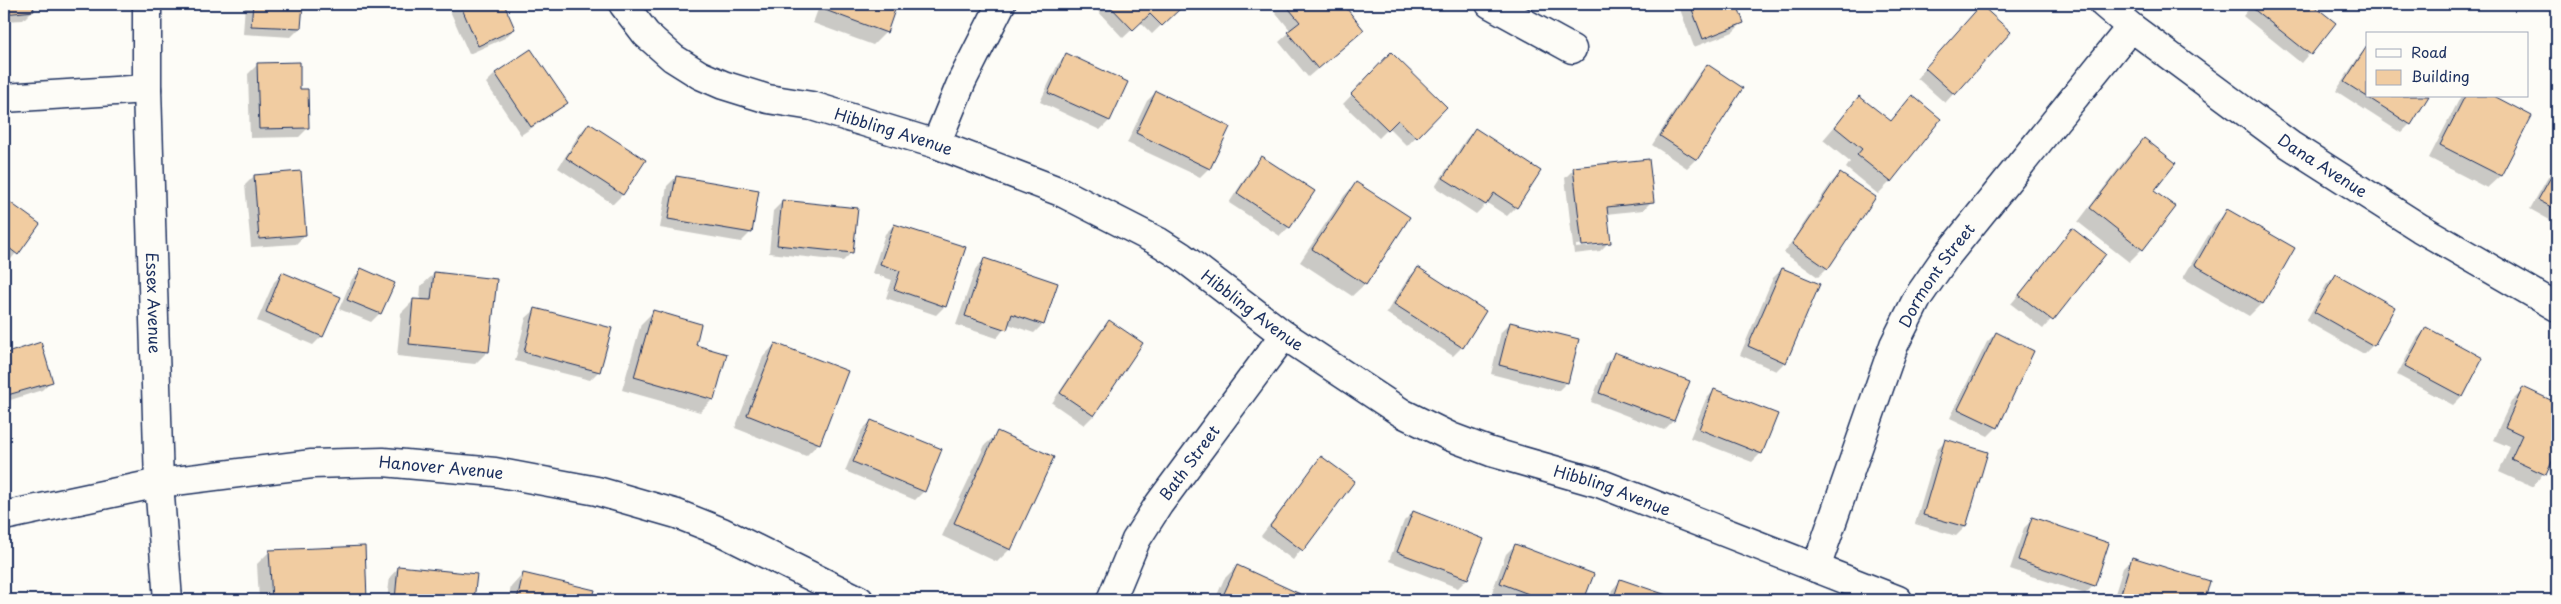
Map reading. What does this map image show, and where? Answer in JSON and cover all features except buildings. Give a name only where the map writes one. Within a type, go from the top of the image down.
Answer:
[{"type":"street","name":"Essex Avenue","points":[[147,4],[147,89],[160,483],[168,600]]},
{"type":"street","name":"Hibbling Avenue","points":[[623,4],[646,34],[673,58],[700,75],[750,94],[812,106],[936,144],[1061,192],[1159,242],[1181,256],[1284,335],[1402,413],[1450,437],[1491,452],[1599,483],[1898,600]]},
{"type":"street","points":[[936,144],[962,81],[1001,4]]},
{"type":"street","points":[[1490,4],[1572,48]]},
{"type":"street","name":"Dana Avenue","points":[[2104,4],[2131,27],[2290,145],[2420,228],[2557,307]]},
{"type":"street","name":"Dormont Street","points":[[1816,568],[1894,345],[1918,297],[1945,258],[2131,27]]},
{"type":"street","points":[[4,98],[147,89]]},
{"type":"street","name":"Bath Street","points":[[1112,600],[1122,570],[1136,540],[1159,504],[1284,335]]},
{"type":"street","name":"Hanover Avenue","points":[[4,516],[160,483],[312,464],[383,462],[495,472],[597,491],[677,514],[722,532],[860,600]]}]
